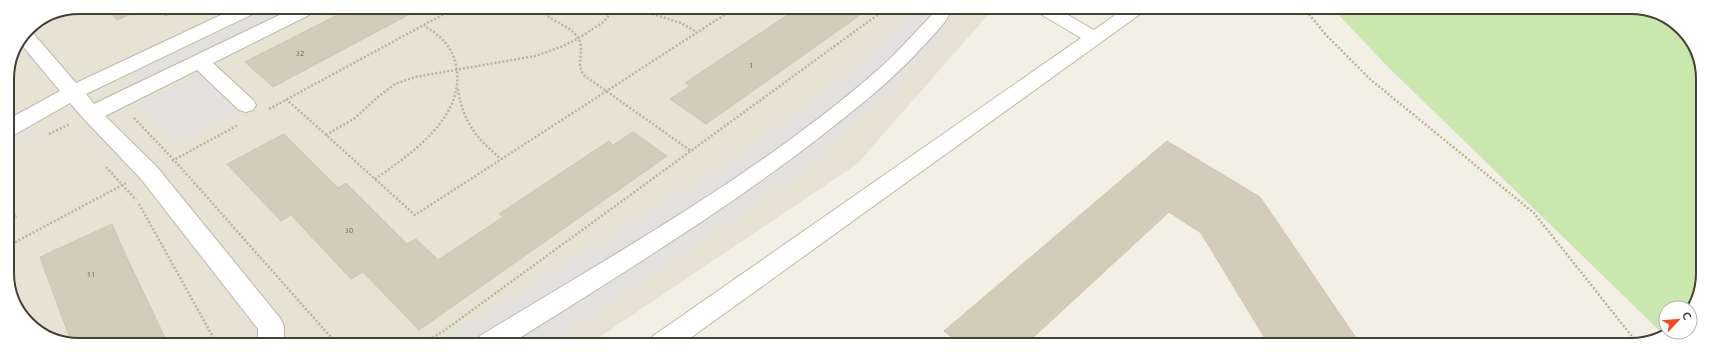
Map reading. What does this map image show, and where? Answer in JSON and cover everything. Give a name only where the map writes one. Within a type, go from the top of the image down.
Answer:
[{"type":"street","points":[[14,127],[73,92],[238,14]]},
{"type":"street","points":[[91,114],[296,14]]},
{"type":"street","points":[[499,338],[675,228],[803,140],[880,78],[939,18],[941,14]]},
{"type":"street","points":[[1053,14],[1094,38]]},
{"type":"street","points":[[670,338],[1128,14]]},
{"type":"street","points":[[28,39],[91,114],[149,173],[271,326],[271,338]]},
{"type":"street","points":[[199,61],[246,105]]},
{"type":"path","points":[[444,14],[286,99],[415,215],[726,14]]},
{"type":"path","points":[[544,14],[551,20],[572,31],[579,38],[582,49],[580,62],[581,72],[604,92],[691,151]]},
{"type":"path","points":[[326,135],[355,118],[379,96],[395,84],[415,77],[535,56],[561,47],[579,38],[602,23],[611,14]]},
{"type":"path","points":[[652,14],[681,23],[697,32]]},
{"type":"path","points":[[432,338],[445,330],[879,14]]},
{"type":"path","points":[[1309,14],[1326,35],[1371,80],[1534,214],[1633,338]]},
{"type":"path","points":[[423,25],[436,32],[449,46],[457,69],[459,103],[467,125],[483,145],[501,159]]},
{"type":"path","points":[[376,179],[405,158],[435,128],[450,107],[458,87]]},
{"type":"path","points":[[118,101],[174,160],[332,338]]},
{"type":"path","points":[[53,104],[74,130]]},
{"type":"path","points":[[103,163],[139,203],[214,338]]},
{"type":"shaded area","points":[[244,14],[292,14],[143,86],[127,70]]},
{"type":"shaded area","points":[[910,14],[929,14],[923,21],[949,32],[897,88],[824,146],[833,152],[557,338],[443,338],[721,168],[783,124],[862,62]]},
{"type":"shaded area","points":[[989,14],[857,164],[598,338],[66,337],[46,329],[33,319],[21,302],[15,286],[15,66],[25,43],[33,33],[54,19],[66,15]]},
{"type":"shaded area","points":[[198,75],[237,111],[177,143],[139,104]]},
{"type":"shaded area","points":[[31,127],[37,135],[14,146],[14,135]]},
{"type":"green space","points":[[1338,14],[1631,14],[1644,15],[1656,19],[1671,27],[1683,39],[1693,58],[1695,66],[1696,273],[1695,286],[1690,300],[1658,300],[1658,329],[1388,67]]},
{"type":"building","points":[[111,14],[131,14],[117,20]]},
{"type":"building","points":[[339,14],[410,14],[273,87],[245,62]]},
{"type":"building","points":[[789,14],[862,14],[706,124],[670,99],[690,86],[685,83]]},
{"type":"building","points":[[633,132],[667,156],[419,330],[363,272],[351,279],[291,215],[281,221],[227,164],[284,134],[338,188],[346,183],[407,244],[416,239],[438,260],[503,217],[499,214],[609,141],[613,145]]},
{"type":"building","points":[[1167,141],[1260,197],[1356,338],[1265,338],[1201,233],[1169,212],[1032,338],[953,338],[944,331]]},
{"type":"building","points":[[112,224],[165,338],[70,337],[40,257]]}]
